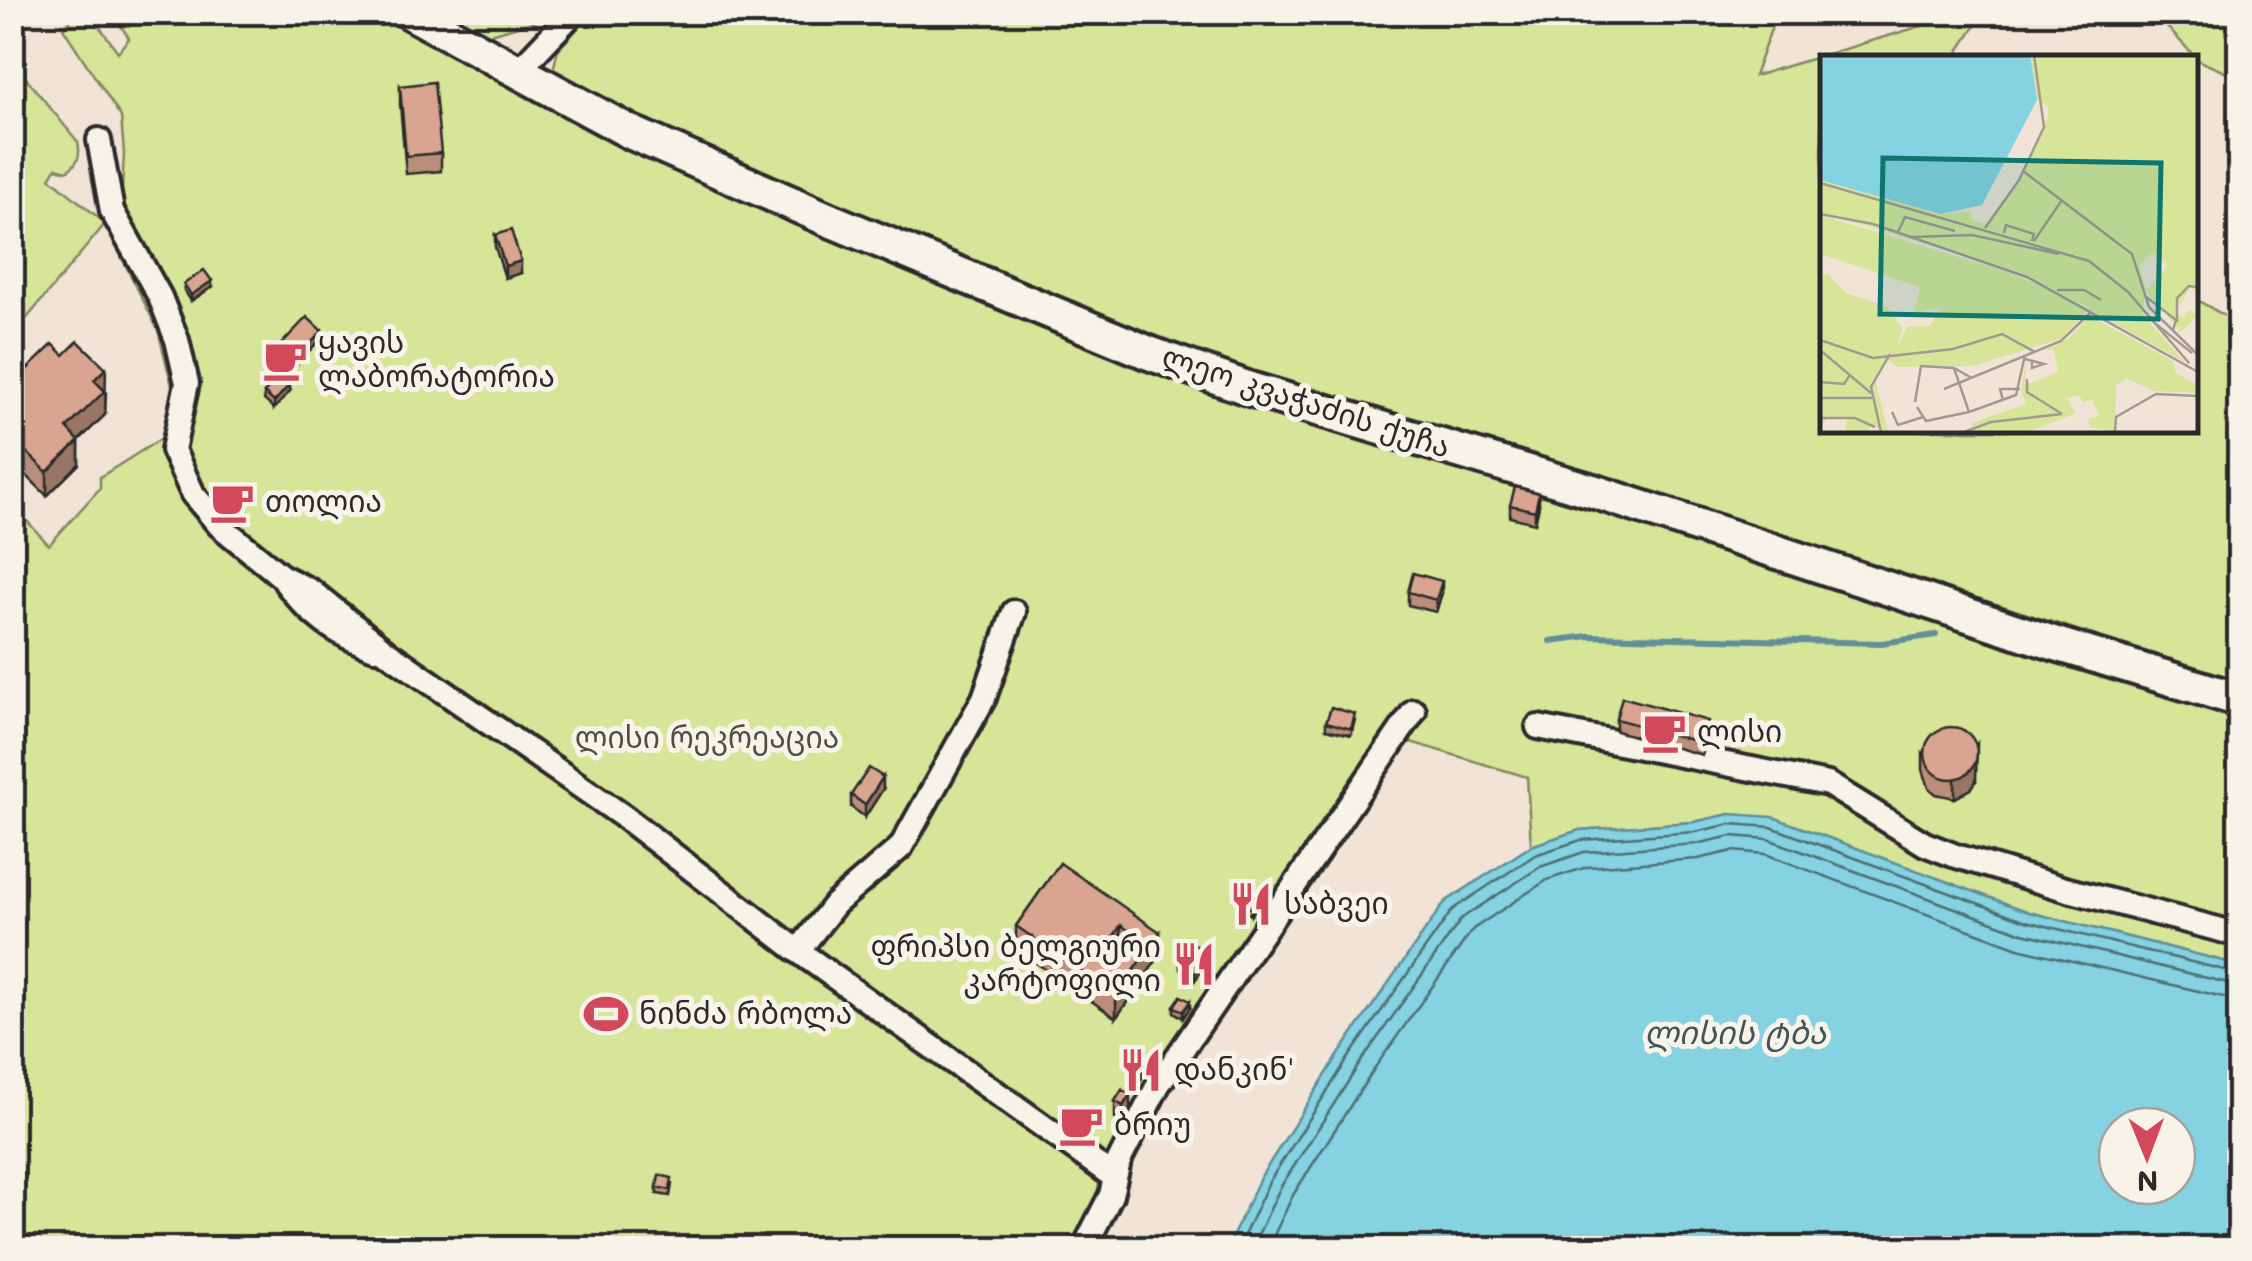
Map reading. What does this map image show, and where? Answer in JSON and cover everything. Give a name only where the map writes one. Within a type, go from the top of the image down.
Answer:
[{"type":"main road","name":"ლეო კვაჭაძის ქუჩა","points":[[409,12],[630,132],[1150,353],[1250,389],[1596,492],[2052,643],[2240,700]]},
{"type":"street","points":[[517,72],[574,12]]},
{"type":"street","points":[[99,140],[112,210],[160,297],[177,340],[187,383],[173,450],[193,494],[219,525],[281,576],[310,592],[388,652],[624,816],[798,951],[1114,1178]]},
{"type":"street","points":[[798,951],[835,904],[900,848],[984,698],[1014,612]]},
{"type":"street","points":[[1084,1248],[1111,1195],[1114,1178],[1144,1108],[1158,1085],[1414,711]]},
{"type":"street","points":[[1538,726],[1828,784],[1924,844],[2065,889],[2240,934]]},
{"type":"green space","points":[[593,12],[1777,13],[1754,76],[1820,56],[1820,432],[2197,432],[2197,300],[2239,324],[2239,681],[1679,504],[1535,454],[1300,387],[1126,329],[635,122],[551,78],[558,50]]},
{"type":"green space","name":"ლისი რეკრეაცია","points":[[78,13],[91,15],[118,52],[129,38],[112,13],[384,13],[453,52],[823,234],[1098,350],[1233,398],[1604,507],[2239,712],[2239,965],[2029,912],[1904,867],[1730,814],[1694,822],[1580,830],[1531,846],[1527,777],[1404,740],[1158,1101],[1090,1248],[13,1248],[13,506],[49,545],[100,488],[100,477],[162,438],[172,386],[158,330],[105,224],[13,335],[13,62],[78,142],[79,155],[74,165],[67,171],[56,168],[50,178],[105,223],[121,208],[121,117],[63,28]]},
{"type":"green space","points":[[427,13],[555,13],[472,39]]},
{"type":"green space","points":[[1965,13],[1984,13],[1956,55],[1824,55]]},
{"type":"green space","points":[[2154,13],[2239,13],[2239,78],[2193,55]]},
{"type":"water","name":"ლისის ტბა","points":[[1730,814],[1773,817],[2029,912],[2239,965],[2239,1248],[1227,1248],[1260,1178],[1343,1048],[1445,902],[1531,846],[1579,830],[1694,822]]},
{"type":"building","points":[[434,82],[441,153],[406,156],[400,86]]},
{"type":"building","points":[[511,230],[521,261],[505,266],[495,235]]},
{"type":"building","points":[[204,270],[212,281],[191,295],[184,284]]},
{"type":"building","points":[[307,317],[322,331],[286,370],[270,356]]},
{"type":"building","points":[[78,341],[106,368],[94,380],[105,391],[67,428],[79,441],[47,472],[12,438],[12,384],[53,344],[64,355]]},
{"type":"building","points":[[280,376],[290,384],[274,402],[264,393]]},
{"type":"building","points":[[1515,487],[1539,493],[1535,511],[1510,505]]},
{"type":"building","points":[[1413,573],[1442,581],[1436,600],[1408,592]]},
{"type":"building","points":[[19,624],[25,630],[15,638],[12,630]]},
{"type":"building","points":[[1622,697],[1708,721],[1702,743],[1616,719]]},
{"type":"building","points":[[1331,707],[1355,714],[1351,729],[1326,722]]},
{"type":"building","points":[[1951,727],[1970,734],[1977,753],[1970,772],[1951,779],[1932,772],[1925,753],[1932,734]]},
{"type":"building","points":[[869,768],[883,777],[865,805],[851,795]]},
{"type":"building","points":[[1060,863],[1160,932],[1116,995],[1016,926]],"holes":[[[1121,925],[1128,930],[1109,959],[1102,954]]]},
{"type":"building","points":[[1252,888],[1261,895],[1251,909],[1241,902]]},
{"type":"building","points":[[1193,943],[1209,954],[1195,974],[1180,963]]},
{"type":"building","points":[[1181,996],[1190,1001],[1183,1012],[1174,1006]]},
{"type":"building","points":[[1143,1053],[1151,1058],[1140,1075],[1132,1070]]},
{"type":"building","points":[[1122,1090],[1130,1095],[1123,1106],[1115,1101]]},
{"type":"building","points":[[659,1175],[672,1178],[670,1190],[657,1187]]},
{"type":"waterway","points":[[1550,641],[1589,636],[1882,643],[1936,635]]},
{"type":"place","name":"ყავის ლაბორატორია","points":[[285,360]]},
{"type":"place","name":"თოლია","points":[[232,502]]},
{"type":"place","name":"ლისი","points":[[1664,732]]},
{"type":"place","name":"საბვეი","points":[[1251,904]]},
{"type":"place","name":"ფრიპსი ბელგიური კარტოფილი","points":[[1194,964]]},
{"type":"place","name":"ნინძა რბოლა","points":[[606,1014]]},
{"type":"place","name":"დანკინ'","points":[[1141,1070]]},
{"type":"place","name":"ბრიუ","points":[[1081,1125]]}]
